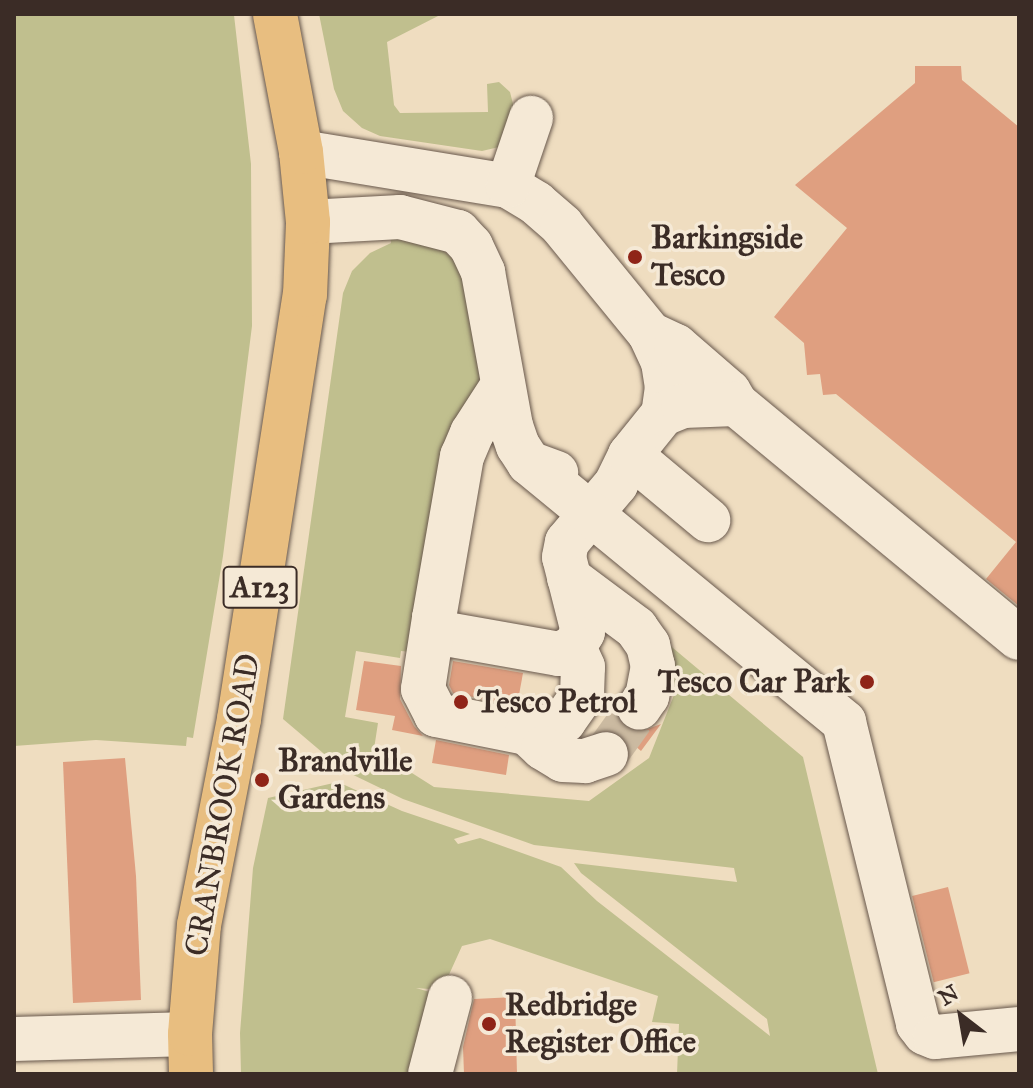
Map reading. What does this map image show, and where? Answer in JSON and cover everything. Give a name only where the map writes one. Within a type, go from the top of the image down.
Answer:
[{"type":"main road","name":"CRANBROOK ROAD","points":[[190,1054],[199,925],[239,719],[303,309],[308,222],[301,152],[275,14]]},
{"type":"street","points":[[458,232],[487,181],[531,118]]},
{"type":"street","points":[[301,152],[487,181],[536,203],[562,226],[650,334],[665,374],[663,414]]},
{"type":"street","points":[[308,222],[400,217],[458,232],[471,246],[483,272],[511,426],[529,463],[844,722],[918,1024],[925,1033],[935,1037],[1019,1029]]},
{"type":"street","points":[[650,334],[676,346],[729,392],[736,404],[1019,638]]},
{"type":"street","points":[[503,385],[472,433],[462,456],[423,689],[436,715],[527,733],[564,721],[582,695],[583,667],[574,647]]},
{"type":"street","points":[[434,618],[438,629],[446,634],[559,654],[574,647],[583,632],[564,557],[567,542],[616,484],[630,455],[663,414],[683,406],[736,404]]},
{"type":"street","points":[[529,463],[563,476],[598,471],[630,455]]},
{"type":"street","points":[[630,455],[708,520]]},
{"type":"street","points":[[569,578],[636,628],[648,645],[653,666],[647,696],[639,708]]},
{"type":"street","points":[[527,733],[543,748],[563,760],[585,761],[606,754]]},
{"type":"street","points":[[430,1074],[450,998]]},
{"type":"street","points":[[14,1039],[190,1054]]},
{"type":"shaded area","points":[[14,14],[234,15],[251,164],[252,326],[223,556],[193,738],[187,737],[186,746],[96,740],[14,746]]},
{"type":"shaded area","points":[[319,14],[442,14],[387,42],[394,105],[400,113],[488,112],[487,84],[499,82],[510,92],[514,108],[499,147],[482,151],[380,136],[362,128],[343,111],[334,89]]},
{"type":"shaded area","points":[[390,235],[437,245],[451,257],[462,274],[481,386],[412,652],[401,651],[400,658],[356,651],[345,717],[378,723],[374,749],[434,787],[589,801],[649,758],[674,695],[667,643],[803,757],[878,1074],[677,1074],[679,1024],[652,1022],[658,996],[490,939],[462,946],[442,990],[416,988],[440,995],[418,1074],[241,1074],[240,1033],[253,868],[268,798],[338,782],[402,811],[470,834],[454,839],[458,844],[480,838],[561,867],[597,901],[770,1036],[767,1019],[581,873],[574,863],[737,882],[734,868],[534,845],[403,799],[343,770],[283,719],[343,293],[352,271],[370,253],[391,243]]},
{"type":"building","points":[[915,66],[961,66],[962,80],[1019,127],[1019,606],[986,579],[1016,542],[836,394],[823,395],[820,374],[807,375],[804,343],[774,317],[847,228],[795,185],[915,83]]},
{"type":"building","points":[[364,661],[401,666],[400,699],[423,736],[392,730],[395,716],[356,710]]},
{"type":"building","points":[[453,661],[523,673],[517,706],[453,693],[449,685]]},
{"type":"building","points":[[615,714],[625,728],[637,733],[661,724],[641,751],[622,735],[604,730]]},
{"type":"building","points":[[436,740],[509,755],[506,775],[432,763]]},
{"type":"building","points":[[125,758],[136,876],[141,1000],[73,1003],[63,762]]},
{"type":"building","points":[[948,887],[970,973],[934,982],[912,896]]},
{"type":"building","name":"Redbridge Register Office","points":[[515,997],[517,1074],[464,1074],[463,1047],[474,999]]},
{"type":"tunnel","points":[[606,754],[639,708]]},
{"type":"place","name":"Barkingside Tesco","points":[[635,257]]},
{"type":"place","name":"Tesco Car Park","points":[[867,682]]},
{"type":"place","name":"Tesco Petrol","points":[[461,702]]},
{"type":"place","name":"Brandville Gardens","points":[[262,780]]},
{"type":"place","name":"Redbridge Register Office","points":[[489,1024]]}]
